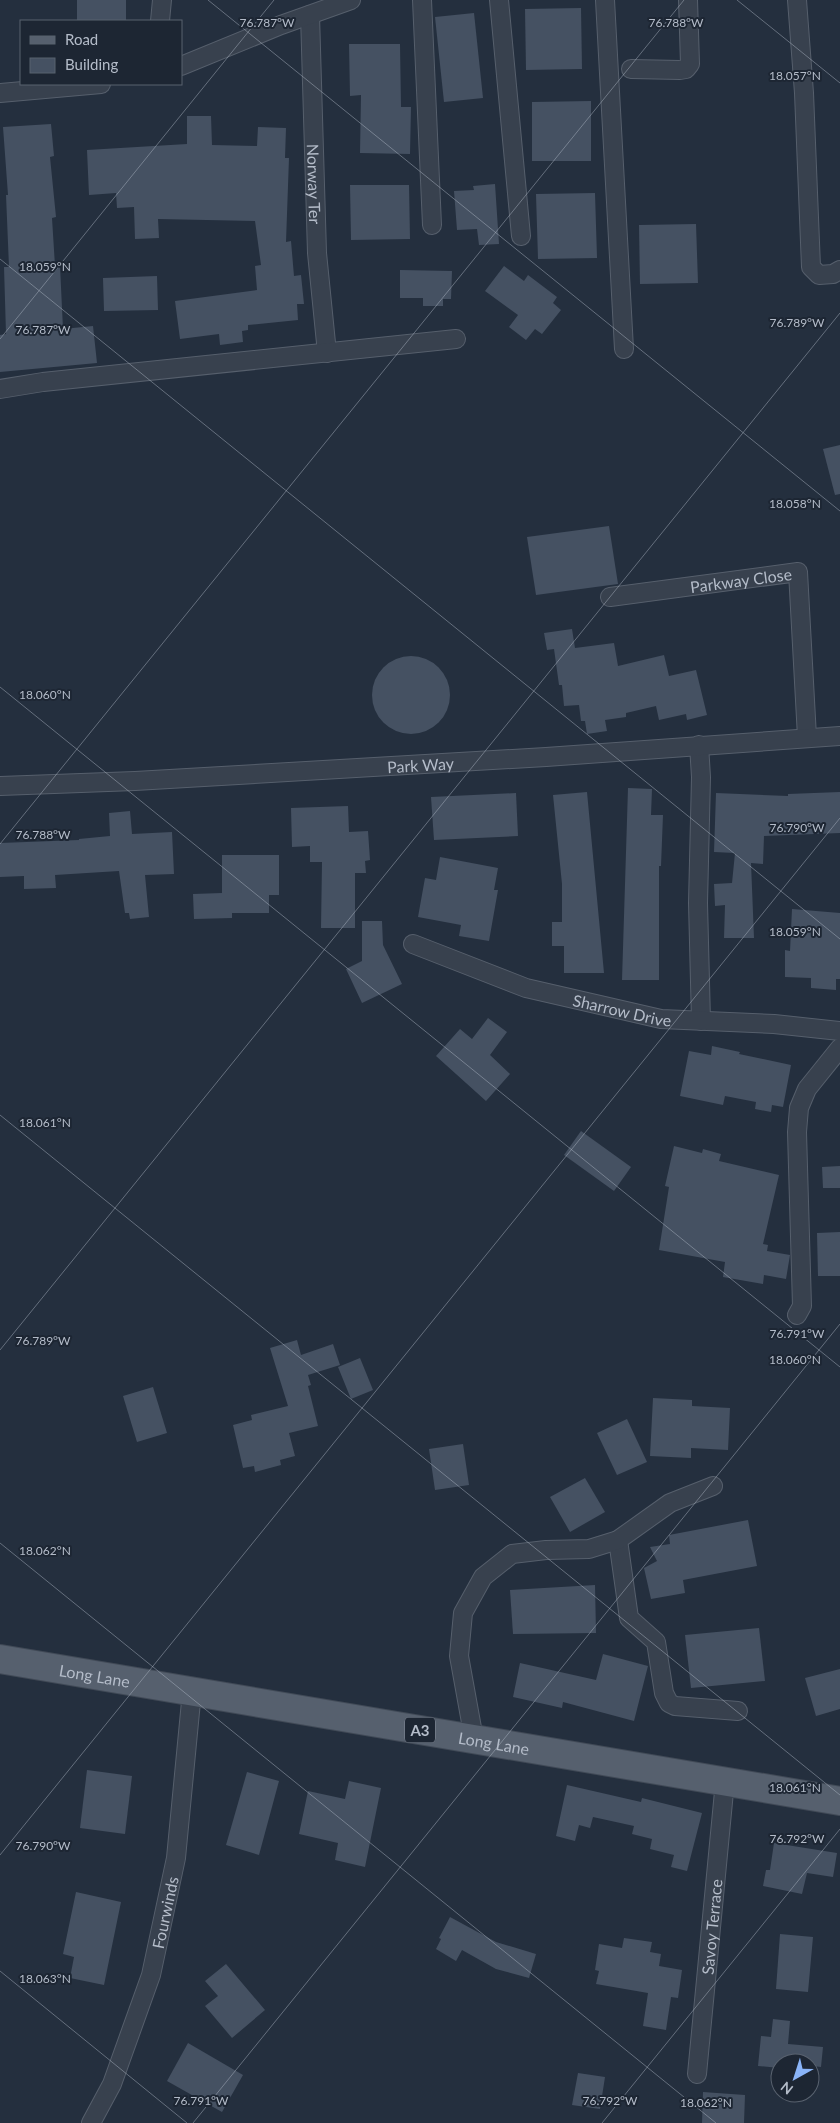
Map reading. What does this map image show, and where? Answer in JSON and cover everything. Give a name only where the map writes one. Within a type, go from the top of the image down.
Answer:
[{"type":"main road","name":"Long Lane","points":[[0,1659],[840,1801]]},
{"type":"street","points":[[160,20],[162,0]]},
{"type":"street","points":[[182,66],[351,0]]},
{"type":"street","points":[[422,0],[432,225]]},
{"type":"street","points":[[499,0],[521,236]]},
{"type":"street","points":[[605,0],[624,349]]},
{"type":"street","points":[[631,69],[686,69],[690,64],[688,0]]},
{"type":"street","points":[[797,0],[804,93],[811,267],[819,275],[832,274],[840,270]]},
{"type":"street","name":"Norway Ter","points":[[310,15],[317,253],[327,353]]},
{"type":"street","points":[[0,93],[85,85]]},
{"type":"street","points":[[0,389],[53,381],[456,339]]},
{"type":"street","name":"Parkway Close","points":[[610,597],[798,572],[807,737]]},
{"type":"street","name":"Park Way","points":[[0,786],[155,780],[840,736]]},
{"type":"street","points":[[699,745],[701,777],[698,903],[702,1021]]},
{"type":"street","name":"Sharrow Drive","points":[[413,944],[526,988],[661,1019],[774,1024],[840,1032]]},
{"type":"street","points":[[797,1315],[802,1306],[797,1132],[799,1108],[808,1089],[840,1048]]},
{"type":"street","points":[[474,1739],[459,1656],[464,1613],[483,1578],[512,1554],[546,1550],[589,1549],[618,1540],[670,1503],[713,1486]]},
{"type":"street","points":[[618,1540],[629,1618],[656,1642],[664,1692],[669,1702],[675,1706],[738,1711]]},
{"type":"street","name":"Fourwinds","points":[[91,2123],[112,2084],[151,1975],[176,1858],[192,1691]]},
{"type":"street","name":"Savoy Terrace","points":[[697,2074],[726,1781]]},
{"type":"building","points":[[77,0],[126,0],[126,20],[77,20]]},
{"type":"building","points":[[581,8],[582,69],[526,70],[525,9]]},
{"type":"building","points":[[474,13],[483,98],[444,102],[435,17]]},
{"type":"building","points":[[349,44],[400,44],[401,107],[411,107],[410,154],[360,153],[361,95],[350,96]]},
{"type":"building","points":[[591,101],[591,161],[532,161],[532,102]]},
{"type":"building","points":[[187,116],[211,116],[212,145],[257,146],[258,127],[286,128],[285,158],[289,158],[286,242],[291,241],[294,276],[301,275],[304,304],[297,304],[298,320],[248,325],[248,330],[242,331],[243,342],[220,345],[219,334],[180,339],[175,301],[257,290],[255,266],[261,265],[255,221],[158,219],[159,238],[135,239],[134,207],[117,208],[116,193],[89,195],[87,150],[187,144]]},
{"type":"building","points":[[51,124],[54,156],[50,157],[56,217],[52,218],[55,266],[60,266],[63,329],[93,326],[97,363],[0,372],[0,335],[6,334],[4,267],[9,267],[6,195],[8,195],[3,127]]},
{"type":"building","points":[[495,184],[499,244],[479,245],[477,229],[457,230],[454,191],[474,190],[473,186]]},
{"type":"building","points":[[350,185],[409,185],[410,239],[351,240]]},
{"type":"building","points":[[595,193],[597,258],[538,259],[536,194]]},
{"type":"building","points":[[696,224],[698,283],[640,284],[639,225]]},
{"type":"building","points":[[504,266],[524,281],[528,275],[557,297],[553,303],[561,310],[542,334],[535,329],[526,340],[509,327],[518,315],[485,291]]},
{"type":"building","points":[[400,270],[452,271],[451,299],[443,299],[443,306],[423,306],[423,298],[400,298]]},
{"type":"building","points":[[157,276],[158,310],[104,311],[103,278]]},
{"type":"building","points":[[840,445],[840,494],[835,495],[823,449]]},
{"type":"building","points":[[609,526],[618,584],[536,595],[527,537]]},
{"type":"building","points":[[572,629],[575,648],[614,643],[618,666],[664,655],[669,676],[696,670],[707,715],[687,720],[686,714],[659,720],[656,706],[626,713],[626,717],[605,720],[607,731],[587,734],[585,721],[581,721],[579,705],[564,706],[562,685],[559,685],[554,649],[547,650],[544,633]]},
{"type":"building","points":[[411,656],[426,659],[443,673],[447,680],[450,695],[447,710],[433,727],[426,731],[411,734],[396,731],[379,717],[375,710],[372,695],[375,680],[389,663],[396,659]]},
{"type":"building","points":[[628,788],[652,789],[651,815],[663,815],[661,866],[659,866],[659,980],[622,980]]},
{"type":"building","points":[[587,792],[604,973],[564,973],[564,946],[552,946],[552,922],[562,922],[562,884],[553,795]]},
{"type":"building","points":[[840,792],[840,833],[764,836],[763,864],[751,863],[754,938],[724,938],[725,905],[715,906],[714,884],[732,883],[735,853],[714,852],[716,793],[788,796],[788,794]]},
{"type":"building","points":[[516,793],[518,836],[434,840],[431,797]]},
{"type":"building","points":[[348,806],[349,832],[368,831],[370,860],[365,861],[366,873],[355,873],[355,928],[321,928],[322,862],[310,862],[310,846],[292,847],[291,808]]},
{"type":"building","points":[[130,811],[132,834],[172,832],[174,874],[145,875],[149,917],[130,919],[129,913],[125,913],[119,871],[55,875],[56,888],[24,889],[24,876],[0,877],[0,843],[79,840],[110,836],[109,813]]},
{"type":"building","points":[[222,855],[279,855],[279,895],[269,895],[269,913],[232,913],[232,918],[194,919],[193,894],[222,893]]},
{"type":"building","points":[[440,857],[498,868],[494,890],[498,890],[489,941],[459,936],[461,925],[418,917],[425,878],[436,880]]},
{"type":"building","points":[[792,909],[840,913],[840,979],[836,979],[836,990],[811,988],[811,978],[785,977],[785,950],[790,951]]},
{"type":"building","points":[[362,921],[382,921],[383,945],[402,984],[362,1003],[346,969],[362,961]]},
{"type":"building","points":[[488,1018],[507,1032],[490,1055],[510,1074],[486,1101],[436,1056],[460,1029],[472,1039]]},
{"type":"building","points":[[712,1046],[791,1065],[783,1107],[772,1105],[771,1112],[755,1109],[756,1102],[725,1096],[723,1105],[680,1096],[689,1051],[711,1055]]},
{"type":"building","points":[[581,1131],[631,1167],[614,1191],[564,1155]]},
{"type":"building","points":[[674,1146],[702,1153],[703,1149],[721,1154],[719,1161],[779,1175],[763,1244],[768,1245],[767,1251],[790,1255],[786,1279],[764,1275],[763,1284],[723,1277],[725,1262],[659,1250],[669,1187],[665,1186]]},
{"type":"building","points":[[840,1166],[840,1188],[823,1188],[822,1167]]},
{"type":"building","points":[[840,1232],[840,1276],[818,1276],[817,1233]]},
{"type":"building","points":[[297,1340],[301,1355],[333,1344],[340,1365],[308,1375],[311,1385],[308,1386],[318,1426],[289,1433],[295,1456],[280,1460],[281,1465],[255,1472],[254,1466],[243,1468],[233,1425],[252,1420],[251,1415],[288,1406],[270,1348]]},
{"type":"building","points":[[360,1358],[373,1390],[351,1399],[338,1367]]},
{"type":"building","points":[[153,1387],[167,1433],[137,1442],[123,1396]]},
{"type":"building","points":[[653,1398],[692,1400],[692,1406],[730,1408],[728,1450],[691,1448],[691,1458],[650,1456]]},
{"type":"building","points":[[627,1419],[647,1462],[617,1475],[597,1433]]},
{"type":"building","points":[[463,1444],[469,1485],[435,1490],[429,1449]]},
{"type":"building","points":[[585,1478],[605,1512],[570,1532],[550,1497]]},
{"type":"building","points":[[748,1520],[757,1566],[683,1580],[685,1593],[651,1599],[644,1568],[657,1561],[650,1547],[670,1544],[669,1535]]},
{"type":"building","points":[[595,1585],[596,1633],[513,1634],[510,1590]]},
{"type":"building","points":[[759,1628],[765,1681],[691,1688],[685,1635]]},
{"type":"building","points":[[603,1654],[648,1666],[634,1721],[563,1702],[562,1708],[513,1697],[520,1663],[596,1680]]},
{"type":"building","points":[[840,1669],[840,1709],[816,1716],[805,1678]]},
{"type":"building","points":[[87,1770],[132,1776],[125,1834],[80,1828]]},
{"type":"building","points":[[247,1772],[279,1781],[259,1855],[226,1845]]},
{"type":"building","points":[[349,1781],[381,1788],[365,1867],[335,1860],[338,1843],[299,1834],[308,1791],[345,1799]]},
{"type":"building","points":[[567,1785],[641,1802],[642,1798],[702,1813],[687,1871],[671,1867],[674,1855],[650,1849],[652,1839],[632,1834],[634,1826],[593,1817],[590,1828],[579,1825],[575,1841],[556,1836]]},
{"type":"building","points":[[774,1843],[837,1853],[833,1877],[807,1873],[802,1894],[763,1886],[766,1870],[770,1870]]},
{"type":"building","points":[[76,1892],[121,1902],[104,1985],[70,1978],[74,1957],[63,1954]]},
{"type":"building","points":[[450,1917],[496,1942],[536,1954],[529,1978],[496,1969],[462,1950],[456,1961],[436,1949],[441,1939],[439,1938]]},
{"type":"building","points":[[780,1934],[813,1937],[808,1992],[776,1989]]},
{"type":"building","points":[[624,1938],[652,1942],[650,1952],[661,1954],[659,1966],[682,1970],[678,1998],[671,1997],[666,2030],[643,2026],[648,1993],[596,1984],[599,1971],[595,1970],[599,1944],[622,1948]]},
{"type":"building","points":[[226,1964],[265,2010],[232,2038],[205,2006],[218,1996],[205,1981]]},
{"type":"building","points":[[773,2019],[790,2021],[788,2044],[823,2047],[821,2067],[820,2053],[770,2053],[770,2067],[758,2066],[761,2036],[771,2037]]},
{"type":"building","points":[[188,2043],[243,2075],[222,2112],[167,2081]]},
{"type":"building","points":[[578,2073],[605,2077],[600,2109],[572,2105]]},
{"type":"building","points":[[703,2092],[745,2095],[744,2123],[702,2123]]}]
